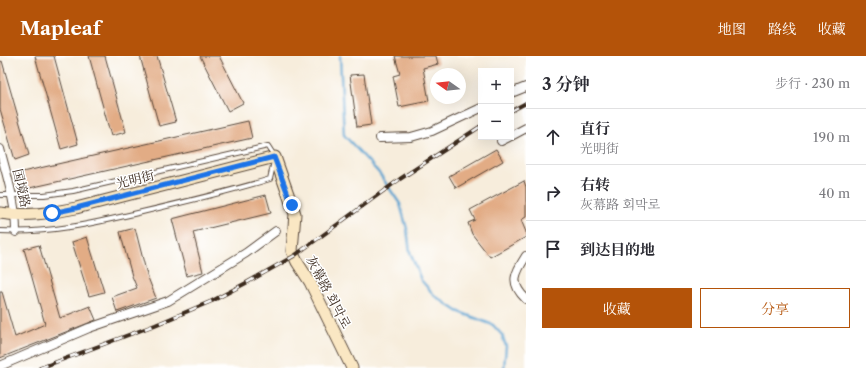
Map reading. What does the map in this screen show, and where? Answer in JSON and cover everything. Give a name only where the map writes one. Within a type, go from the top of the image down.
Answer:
[{"type":"main road","name":"光明街","points":[[0,213],[52,213],[274,157]]},
{"type":"main road","name":"灰幕路 회막로","points":[[274,157],[295,214],[292,251],[310,282],[352,368]]},
{"type":"street","points":[[514,92],[526,87]]},
{"type":"street","points":[[380,138],[410,137],[432,131],[478,109]]},
{"type":"street","points":[[514,134],[526,128]]},
{"type":"street","name":"国境路","points":[[0,149],[13,196],[16,214],[16,232]]},
{"type":"street","points":[[0,366],[89,328],[168,302],[246,253],[276,231]]},
{"type":"street","points":[[526,256],[517,270],[515,282],[518,292],[526,299]]},
{"type":"lane","points":[[0,195],[44,195],[85,189],[268,146],[274,157],[270,178],[227,192],[92,224],[51,230],[16,232],[0,231]]},
{"type":"building","points":[[35,56],[54,56],[78,144],[61,149]]},
{"type":"building","points":[[89,56],[105,56],[126,132],[111,136]]},
{"type":"building","points":[[140,56],[157,56],[176,122],[159,126]]},
{"type":"building","points":[[200,56],[219,56],[243,103],[228,111]]},
{"type":"building","points":[[395,56],[436,56],[438,64],[423,68],[429,101],[399,107],[393,76],[400,74]]},
{"type":"building","points":[[2,61],[29,155],[15,160],[0,109],[0,62]]},
{"type":"building","points":[[364,74],[371,125],[357,127],[350,75]]},
{"type":"building","points":[[248,121],[252,138],[25,189],[22,172]]},
{"type":"building","points":[[496,149],[503,161],[456,188],[449,176]]},
{"type":"building","points":[[524,181],[526,187],[526,217],[521,220],[526,232],[526,237],[490,257],[472,234],[468,223],[475,220],[470,210]]},
{"type":"building","points":[[266,195],[271,213],[193,232],[203,272],[187,276],[172,219]]},
{"type":"building","points":[[135,228],[147,275],[156,298],[117,312],[112,297],[137,288],[132,276],[120,232]]},
{"type":"building","points":[[87,237],[104,292],[89,296],[72,242]]},
{"type":"building","points":[[39,245],[60,318],[90,306],[96,320],[0,358],[0,292],[2,292],[15,337],[45,324],[24,249]]},
{"type":"waterway","points":[[340,56],[344,135],[379,173],[400,204],[407,229],[410,252],[421,280],[435,296],[457,311],[493,325],[502,335],[506,346],[504,368]]},
{"type":"railway","points":[[514,109],[526,103]]},
{"type":"railway","points":[[40,368],[155,325],[212,301],[246,283],[294,256],[400,179],[478,128]]},
{"type":"route","points":[[52,213],[274,157],[292,205]]}]
